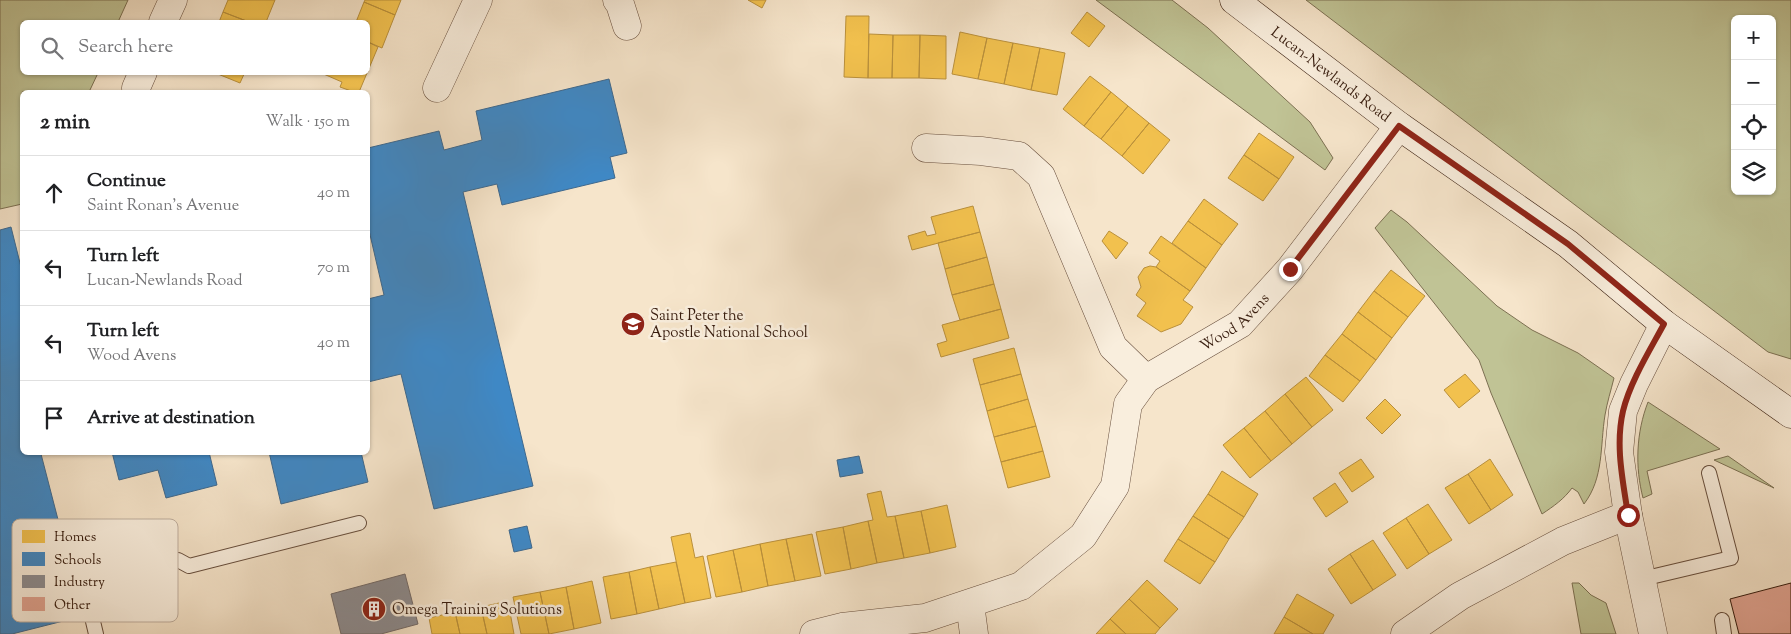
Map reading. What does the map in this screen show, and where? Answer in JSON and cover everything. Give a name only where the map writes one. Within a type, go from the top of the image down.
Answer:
[{"type":"street","points":[[164,20],[173,0]]},
{"type":"street","points":[[437,88],[478,0]]},
{"type":"street","points":[[617,0],[627,26]]},
{"type":"street","name":"Lucan-Newlands Road","points":[[1234,0],[1399,126],[1568,244],[1664,324],[1791,414]]},
{"type":"street","name":"Wood Avens","points":[[814,634],[842,627],[925,618],[1021,586],[1083,536],[1115,486],[1128,404],[1146,379],[1240,324],[1290,269],[1399,126]]},
{"type":"street","points":[[926,148],[981,151],[1019,156],[1041,176],[1113,347],[1146,379]]},
{"type":"street","points":[[1653,634],[1628,515],[1619,452],[1623,411],[1634,384],[1664,324]]},
{"type":"street","points":[[1405,634],[1460,596],[1564,542],[1628,515]]},
{"type":"street","points":[[970,604],[974,634]]},
{"type":"lane","points":[[1642,579],[1731,558],[1709,472]]},
{"type":"lane","points":[[178,560],[190,566],[359,523]]},
{"type":"green space","points":[[0,0],[128,0],[119,20],[20,20],[20,75],[97,75],[90,90],[20,90],[20,204],[0,209]]},
{"type":"green space","points":[[1096,0],[1172,0],[1208,28],[1310,122],[1333,158],[1325,170]]},
{"type":"green space","points":[[1306,0],[1791,0],[1791,359],[1768,352]]},
{"type":"green space","points":[[1391,210],[1407,222],[1497,306],[1532,330],[1578,353],[1614,378],[1605,415],[1598,473],[1584,504],[1578,492],[1572,488],[1566,496],[1542,514],[1479,360],[1375,228]]},
{"type":"green space","points":[[1648,402],[1720,449],[1647,471],[1652,494],[1643,498],[1640,486],[1638,450],[1641,426]]},
{"type":"green space","points":[[1728,456],[1774,488],[1714,460]]},
{"type":"green space","points":[[1572,583],[1579,583],[1591,595],[1606,603],[1616,634],[1581,634]]},
{"type":"building: Homes","points":[[228,0],[275,0],[267,20],[244,20],[223,12]]},
{"type":"building: Homes","points":[[365,0],[401,0],[395,15],[364,2]]},
{"type":"building: Homes","points":[[748,0],[766,0],[762,8]]},
{"type":"building: Homes","points":[[364,2],[395,15],[382,48],[370,43],[370,20],[357,20]]},
{"type":"building: Homes","points":[[223,12],[244,20],[220,20]]},
{"type":"building: Homes","points":[[1087,12],[1105,26],[1089,47],[1071,33]]},
{"type":"building: Homes","points":[[846,16],[869,16],[868,78],[844,77]]},
{"type":"building: Homes","points":[[960,32],[987,38],[978,79],[952,74]]},
{"type":"building: Homes","points":[[869,34],[893,35],[892,78],[868,78]]},
{"type":"building: Homes","points":[[893,35],[920,35],[919,78],[892,78]]},
{"type":"building: Homes","points":[[920,35],[946,36],[946,79],[919,78]]},
{"type":"building: Homes","points":[[987,38],[1013,43],[1004,84],[978,79]]},
{"type":"building: Homes","points":[[370,43],[378,47],[370,66]]},
{"type":"building: Homes","points":[[1013,43],[1040,48],[1031,90],[1004,84]]},
{"type":"building: Homes","points":[[1040,48],[1065,53],[1057,95],[1031,90]]},
{"type":"building: Homes","points":[[220,75],[244,75],[240,83]]},
{"type":"building: Homes","points":[[326,75],[366,75],[360,90],[348,90],[340,87],[342,82]]},
{"type":"building: Homes","points":[[1090,76],[1111,92],[1084,126],[1063,109]]},
{"type":"building: Homes","points":[[1111,92],[1128,106],[1101,139],[1084,126]]},
{"type":"building: Homes","points":[[1128,106],[1149,123],[1122,156],[1101,139]]},
{"type":"building: Homes","points":[[1149,123],[1170,140],[1143,174],[1122,156]]},
{"type":"building: Homes","points":[[1259,133],[1294,157],[1279,179],[1244,155]]},
{"type":"building: Homes","points":[[1244,155],[1279,179],[1263,201],[1228,178]]},
{"type":"building: Homes","points":[[1204,199],[1238,224],[1222,245],[1188,221]]},
{"type":"building: Homes","points":[[973,206],[980,232],[912,250],[908,236],[925,231],[927,236],[936,234],[931,217]]},
{"type":"building: Homes","points":[[1188,221],[1222,245],[1206,268],[1172,243]]},
{"type":"building: Homes","points":[[1109,231],[1128,243],[1116,259],[1102,241]]},
{"type":"building: Homes","points":[[980,232],[987,257],[945,269],[938,243]]},
{"type":"building: Homes","points":[[1161,236],[1206,268],[1190,291],[1156,267],[1160,261],[1149,253]]},
{"type":"building: Homes","points":[[987,257],[994,284],[952,295],[945,269]]},
{"type":"building: Homes","points":[[1156,267],[1190,291],[1183,300],[1193,307],[1181,324],[1161,332],[1137,316],[1146,303],[1136,295],[1141,287],[1138,277],[1144,268]]},
{"type":"building: Homes","points":[[1391,270],[1425,296],[1408,317],[1374,291]]},
{"type":"building: Homes","points":[[994,284],[1001,309],[960,320],[952,295]]},
{"type":"building: Homes","points":[[1374,291],[1408,317],[1392,338],[1358,312]]},
{"type":"building: Homes","points":[[1001,309],[1009,338],[941,357],[937,344],[947,341],[942,325]]},
{"type":"building: Homes","points":[[1358,312],[1392,338],[1376,360],[1342,334]]},
{"type":"building: Homes","points":[[1342,334],[1376,360],[1360,381],[1325,355]]},
{"type":"building: Homes","points":[[1014,348],[1021,374],[980,385],[973,359]]},
{"type":"building: Homes","points":[[1325,355],[1360,381],[1343,402],[1309,376]]},
{"type":"building: Homes","points":[[1021,374],[1028,399],[987,411],[980,385]]},
{"type":"building: Homes","points":[[1465,374],[1480,391],[1459,408],[1444,390]]},
{"type":"building: Homes","points":[[1306,377],[1333,410],[1312,427],[1285,394]]},
{"type":"building: Homes","points":[[1285,394],[1312,427],[1292,444],[1265,411]]},
{"type":"building: Homes","points":[[1028,399],[1036,426],[994,437],[987,411]]},
{"type":"building: Homes","points":[[1385,399],[1401,415],[1382,434],[1366,418]]},
{"type":"building: Homes","points":[[1265,411],[1292,444],[1271,461],[1244,428]]},
{"type":"building: Homes","points":[[1036,426],[1043,451],[1001,462],[994,437]]},
{"type":"building: Homes","points":[[1244,428],[1271,461],[1250,478],[1223,445]]},
{"type":"building: Homes","points":[[1043,451],[1050,477],[1008,488],[1001,462]]},
{"type":"building: Homes","points":[[1361,459],[1374,477],[1352,492],[1339,473]]},
{"type":"building: Homes","points":[[1490,459],[1513,495],[1491,510],[1468,474]]},
{"type":"building: Homes","points":[[1222,471],[1258,494],[1244,517],[1208,494]]},
{"type":"building: Homes","points":[[1468,474],[1491,510],[1469,524],[1445,488]]},
{"type":"building: Homes","points":[[1335,483],[1348,502],[1326,517],[1313,498]]},
{"type":"building: Homes","points":[[881,491],[887,517],[895,516],[904,558],[877,563],[868,521],[873,520],[867,494]]},
{"type":"building: Homes","points":[[1208,494],[1244,517],[1229,539],[1193,516]]},
{"type":"building: Homes","points":[[1428,504],[1452,540],[1429,554],[1406,518]]},
{"type":"building: Homes","points":[[947,505],[956,547],[930,553],[921,511]]},
{"type":"building: Homes","points":[[921,511],[930,553],[904,558],[895,516]]},
{"type":"building: Homes","points":[[1193,516],[1229,539],[1215,562],[1178,539]]},
{"type":"building: Homes","points":[[1406,518],[1429,554],[1407,569],[1383,533]]},
{"type":"building: Homes","points":[[868,521],[877,563],[851,569],[843,527]]},
{"type":"building: Homes","points":[[843,527],[851,569],[825,574],[816,532]]},
{"type":"building: Homes","points":[[690,533],[695,558],[703,556],[711,598],[685,603],[671,537]]},
{"type":"building: Homes","points":[[812,534],[821,576],[795,581],[786,539]]},
{"type":"building: Homes","points":[[786,539],[795,581],[768,586],[760,544]]},
{"type":"building: Homes","points":[[1178,539],[1215,562],[1200,584],[1164,561]]},
{"type":"building: Homes","points":[[1373,540],[1396,575],[1373,590],[1350,554]]},
{"type":"building: Homes","points":[[760,544],[768,586],[742,592],[733,550]]},
{"type":"building: Homes","points":[[733,550],[742,592],[716,597],[707,556]]},
{"type":"building: Homes","points":[[1350,554],[1373,590],[1351,604],[1328,569]]},
{"type":"building: Homes","points":[[676,562],[685,603],[659,609],[650,567]]},
{"type":"building: Homes","points":[[650,567],[659,609],[637,614],[629,572]]},
{"type":"building: Homes","points":[[629,572],[637,614],[611,619],[603,577]]},
{"type":"building: Homes","points":[[1147,580],[1178,609],[1160,628],[1129,599]]},
{"type":"building: Homes","points":[[592,581],[601,623],[574,629],[566,587]]},
{"type":"building: Homes","points":[[566,587],[574,629],[549,634],[540,592]]},
{"type":"building: Homes","points":[[540,592],[549,634],[521,634],[513,597]]},
{"type":"building: Homes","points":[[1297,594],[1334,615],[1323,634],[1313,634],[1284,617]]},
{"type":"building: Homes","points":[[1129,599],[1160,628],[1155,634],[1126,634],[1110,619]]},
{"type":"building: Homes","points":[[508,601],[514,634],[487,634],[481,607]]},
{"type":"building: Homes","points":[[481,607],[487,634],[460,634],[455,612]]},
{"type":"building: Homes","points":[[455,612],[460,634],[432,634],[429,618]]},
{"type":"building: Homes","points":[[1284,617],[1313,634],[1274,634]]},
{"type":"building: Homes","points":[[1110,619],[1126,634],[1096,634]]},
{"type":"building: Schools","points":[[609,79],[627,153],[610,157],[615,178],[502,205],[497,184],[463,192],[533,486],[434,509],[401,374],[370,382],[370,298],[384,295],[370,235],[370,148],[439,131],[444,150],[482,140],[476,111]]},
{"type":"building: Schools","points":[[11,227],[20,263],[20,455],[41,455],[58,519],[12,519],[12,622],[59,622],[12,634],[0,634],[0,230]]},
{"type":"building: Schools","points":[[113,455],[210,455],[217,485],[166,498],[158,470],[119,480]]},
{"type":"building: Schools","points":[[270,455],[362,455],[368,482],[281,504]]},
{"type":"building: Schools","points":[[859,456],[863,473],[840,477],[837,460]]},
{"type":"building: Schools","points":[[527,526],[532,548],[514,552],[509,530]]},
{"type":"building: Industry","name":"Omega Training Solutions","points":[[405,574],[418,624],[381,634],[341,634],[331,594]]},
{"type":"building: Other","points":[[1791,583],[1791,634],[1739,634],[1730,599]]},
{"type":"place","name":"Saint Peter the Apostle National School","points":[[633,324]]},
{"type":"place","name":"Omega Training Solutions","points":[[374,609]]},
{"type":"route","points":[[1290,269],[1399,126],[1568,244],[1664,324],[1634,384],[1623,411],[1619,452],[1628,515]]}]
